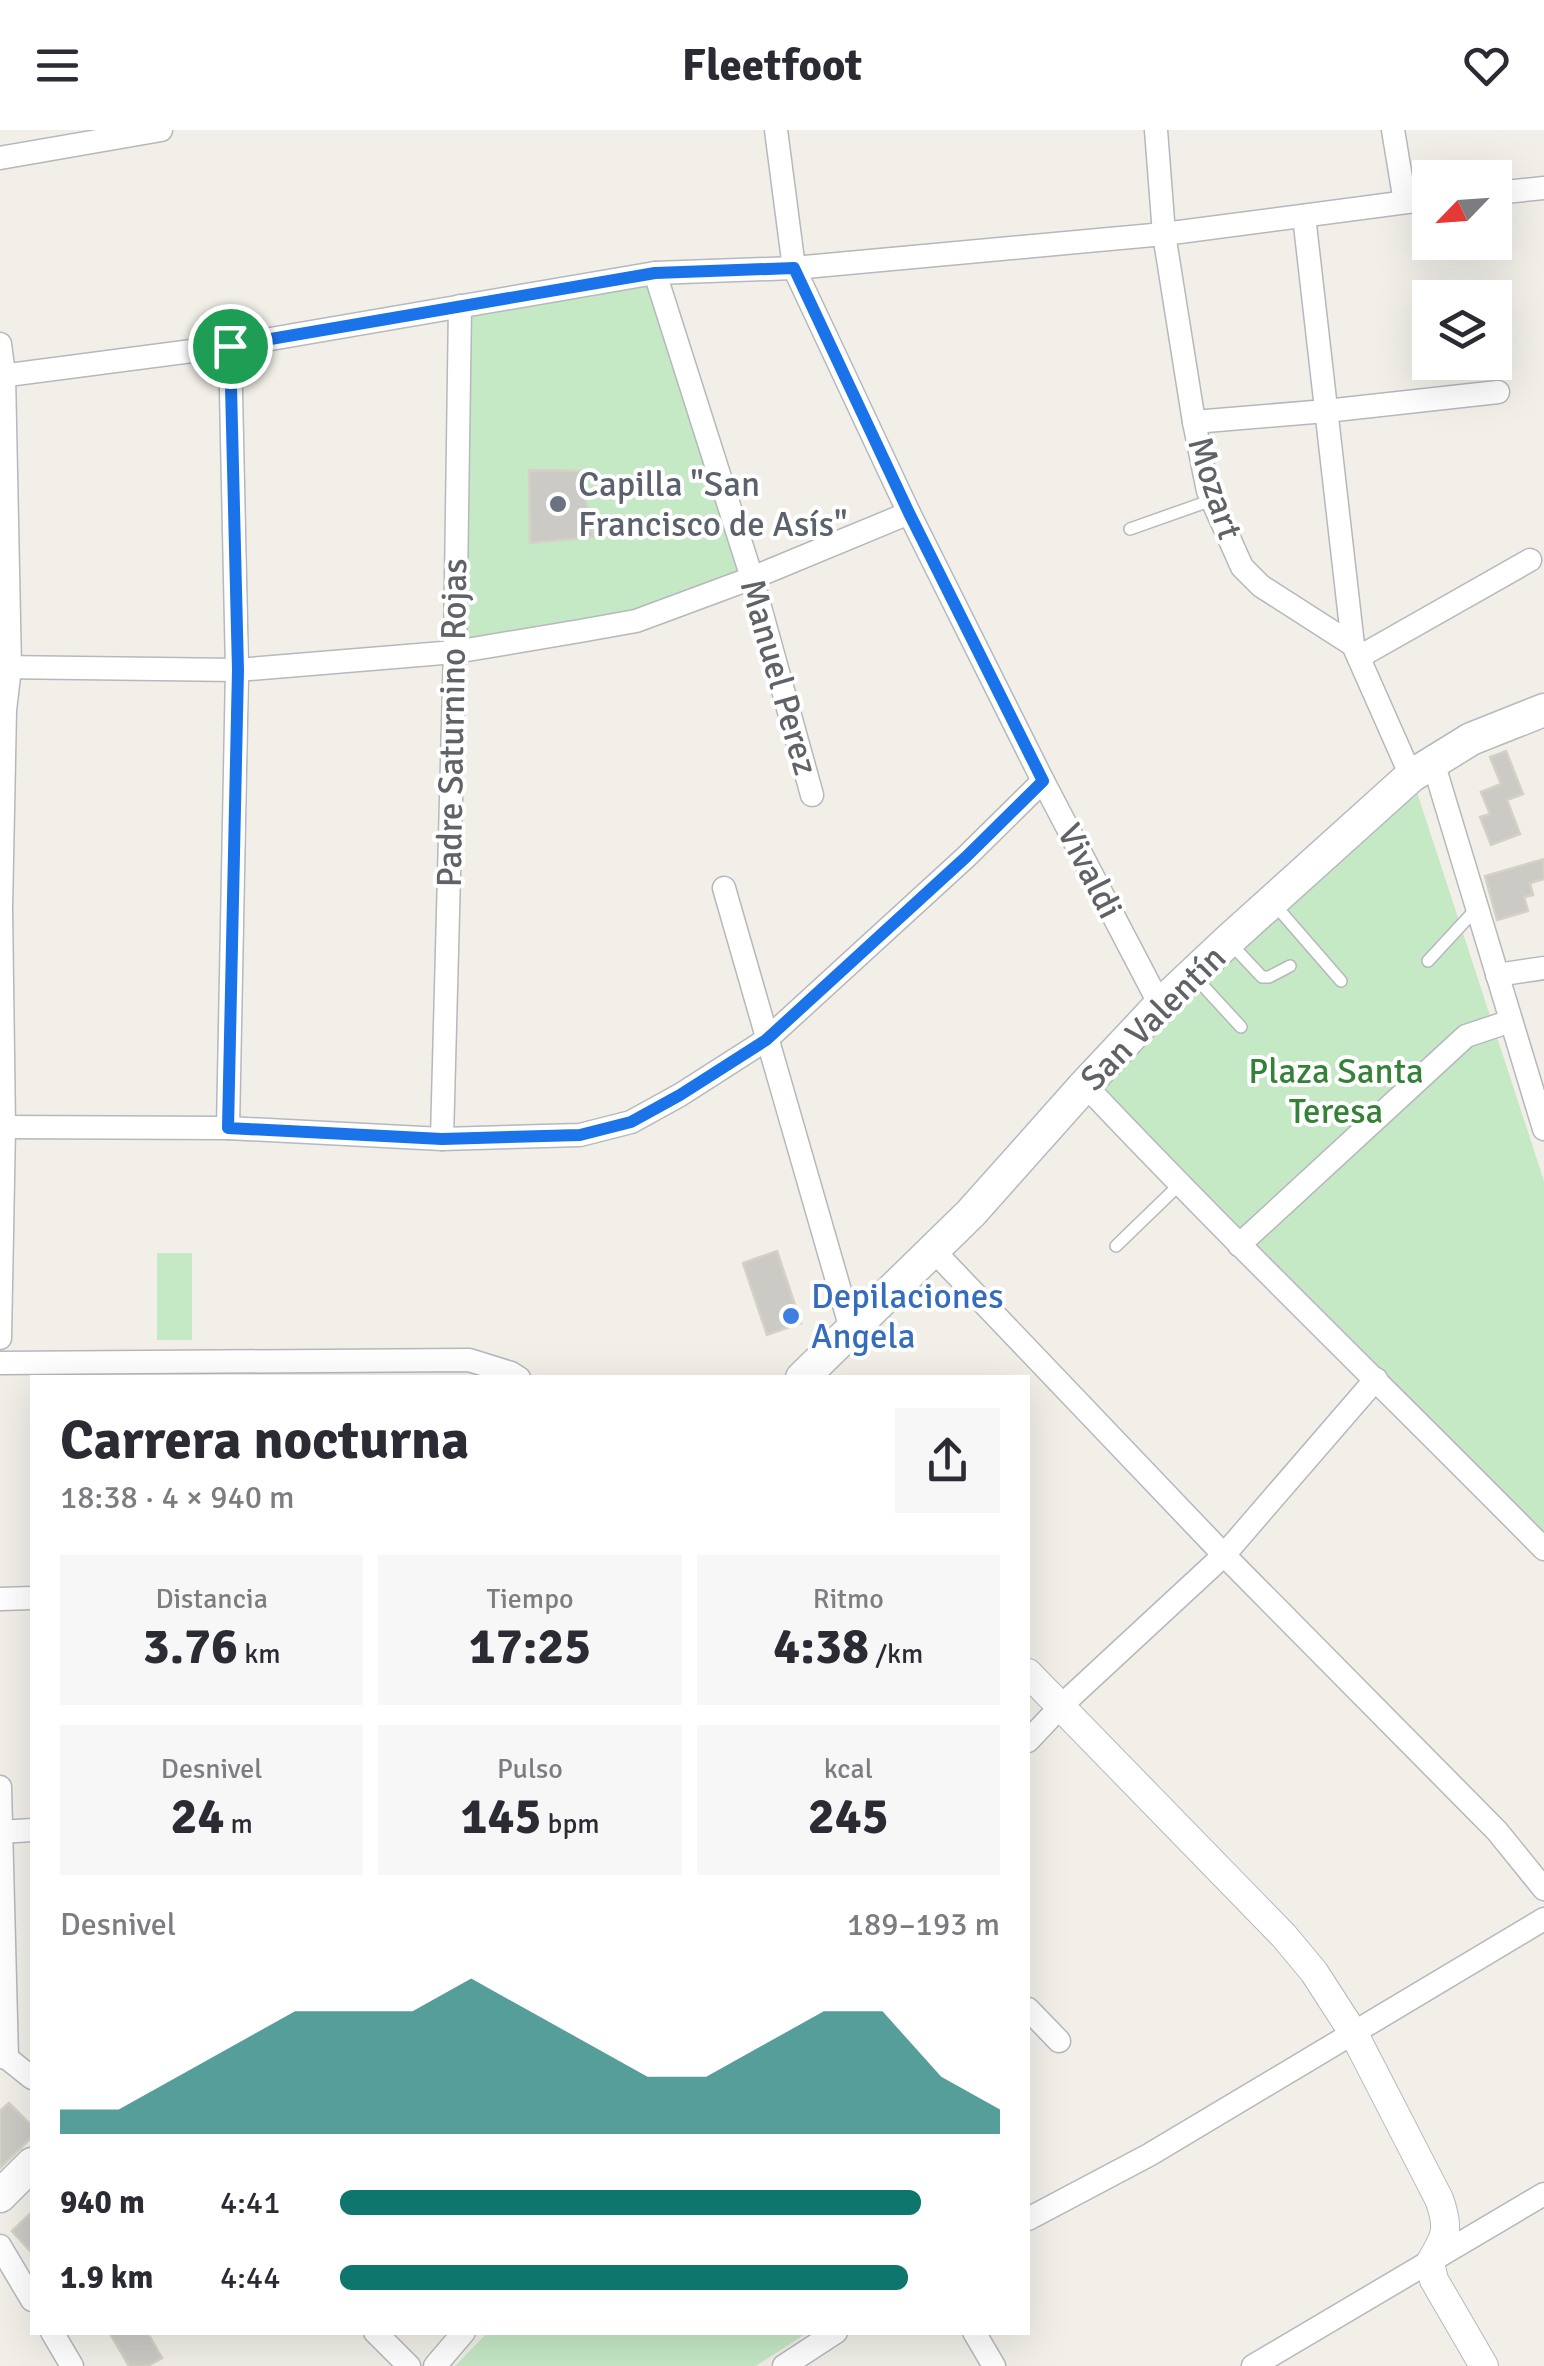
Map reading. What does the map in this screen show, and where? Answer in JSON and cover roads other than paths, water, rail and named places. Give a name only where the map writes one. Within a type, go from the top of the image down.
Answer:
[{"type":"main road","name":"San Valentín","points":[[805,1375],[972,1214],[1160,1005],[1228,941],[1422,769],[1470,739],[1544,710]]},
{"type":"main road","points":[[0,2196],[30,2166]]},
{"type":"street","points":[[0,158],[161,130]]},
{"type":"street","name":"Vivaldi","points":[[776,130],[794,268],[909,513],[1160,1005]]},
{"type":"street","name":"Mozart","points":[[1156,130],[1164,234],[1208,491],[1242,567],[1261,586],[1356,651]]},
{"type":"street","points":[[1394,130],[1405,202]]},
{"type":"street","points":[[1512,191],[1544,188]]},
{"type":"street","points":[[2,375],[230,346],[655,273],[794,268],[1164,234],[1412,201]]},
{"type":"street","points":[[1304,216],[1356,651],[1422,769],[1477,908],[1511,1021],[1537,1083],[1544,1128]]},
{"type":"street","name":"Manuel Perez","points":[[655,273],[752,578],[812,795]]},
{"type":"street","name":"Padre Saturnino Rojas","points":[[442,1139],[460,306]]},
{"type":"street","points":[[0,344],[6,710],[1,909],[0,1338]]},
{"type":"street","points":[[228,1128],[238,670],[230,346]]},
{"type":"street","points":[[1194,422],[1498,392]]},
{"type":"street","points":[[5,668],[238,670],[454,652],[636,621],[909,513]]},
{"type":"street","points":[[1356,651],[1530,560]]},
{"type":"street","points":[[2,1127],[228,1128],[442,1139],[580,1135],[631,1122],[766,1040],[1043,781]]},
{"type":"street","points":[[724,888],[852,1330]]},
{"type":"street","points":[[1497,975],[1544,968]]},
{"type":"street","points":[[1239,1245],[1466,1036],[1511,1021]]},
{"type":"street","points":[[1085,1085],[1179,1185],[1544,1549]]},
{"type":"street","points":[[933,1250],[1497,1831],[1544,1889]]},
{"type":"street","points":[[0,1363],[469,1360],[512,1375]]},
{"type":"street","points":[[1030,1739],[1224,1554],[1376,1379]]},
{"type":"street","points":[[0,1599],[30,1598]]},
{"type":"street","points":[[1030,1674],[1284,1936],[1314,1972],[1354,2034],[1439,2199],[1446,2218],[1446,2236],[1430,2263],[1434,2280],[1484,2366]]},
{"type":"street","points":[[0,1787],[3,2057],[30,2077]]},
{"type":"street","points":[[0,1832],[30,1830]]},
{"type":"street","points":[[1030,2218],[1149,2155],[1544,1919]]},
{"type":"street","points":[[1030,2011],[1059,2041]]},
{"type":"street","points":[[1253,2366],[1541,2202]]},
{"type":"street","points":[[0,2246],[30,2297]]},
{"type":"street","points":[[54,2335],[72,2366]]},
{"type":"street","points":[[378,2335],[409,2366]]},
{"type":"street","points":[[434,2366],[461,2335]]},
{"type":"street","points":[[784,2366],[831,2335]]},
{"type":"street","points":[[976,2335],[994,2366]]},
{"type":"lane","points":[[1130,530],[1212,500]]},
{"type":"lane","points":[[1272,902],[1340,981]]},
{"type":"lane","points":[[1428,962],[1477,908]]},
{"type":"lane","points":[[1228,941],[1262,976],[1270,977],[1290,966]]},
{"type":"lane","points":[[1192,974],[1241,1026]]},
{"type":"lane","points":[[1116,1246],[1179,1185]]},
{"type":"place","name":"Capilla \"San Francisco de Asís\"","points":[[558,504]]},
{"type":"place","name":"Depilaciones Angela","points":[[791,1316]]},
{"type":"park label","name":"Plaza Santa Teresa","points":[[1336,1091]]}]
